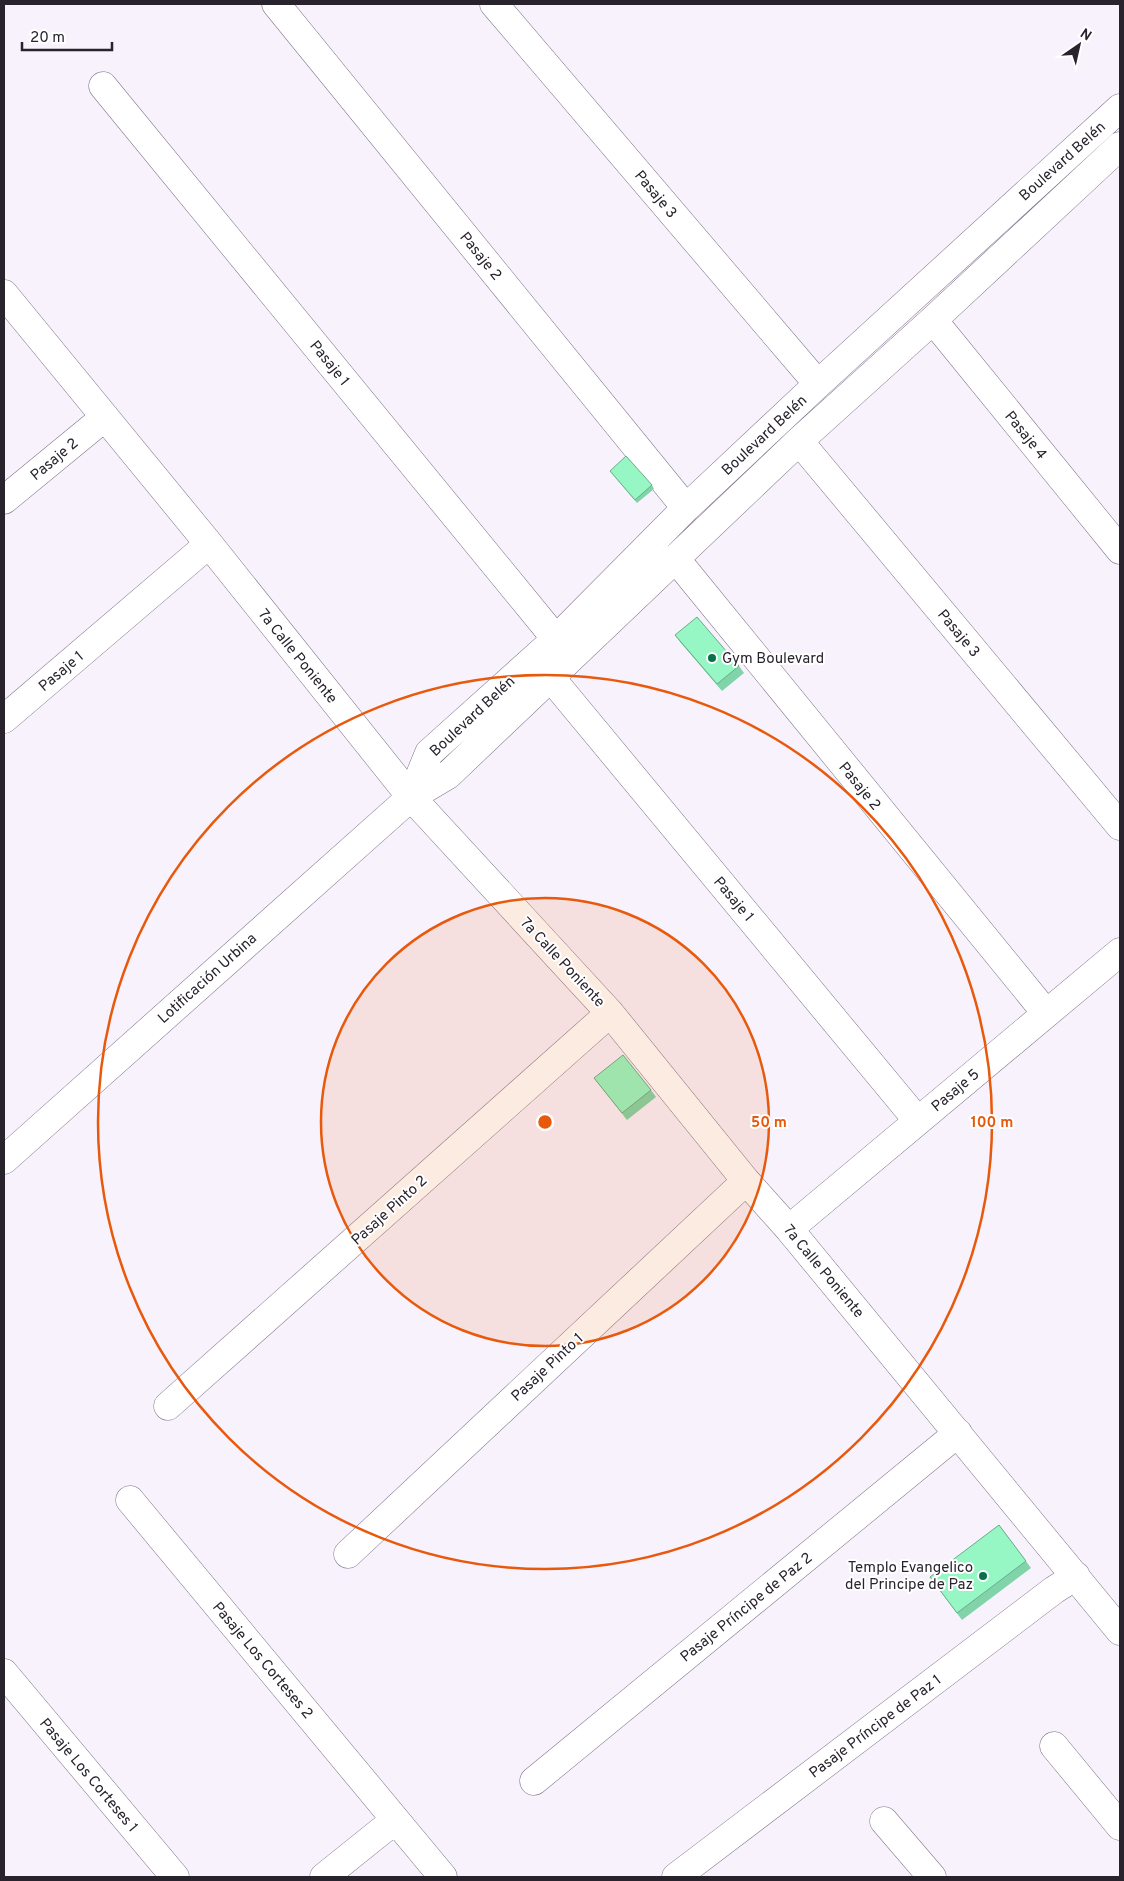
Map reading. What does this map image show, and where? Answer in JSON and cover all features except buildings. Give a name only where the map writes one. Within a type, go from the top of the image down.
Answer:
[{"type":"street","name":"Pasaje 2","points":[[276,4],[686,508]]},
{"type":"street","name":"Pasaje 3","points":[[494,4],[818,384]]},
{"type":"street","name":"Pasaje 1","points":[[103,86],[556,639]]},
{"type":"street","name":"Boulevard Belén","points":[[411,797],[428,753],[556,639],[686,508],[818,384],[1120,108]]},
{"type":"street","name":"Boulevard Belén","points":[[411,797],[448,775],[799,441],[933,320],[1120,146]]},
{"type":"street","name":"7a Calle Poniente","points":[[4,294],[209,544],[411,797],[610,1013],[746,1181],[789,1229],[1120,1631]]},
{"type":"street","name":"Pasaje 4","points":[[933,320],[1120,550]]},
{"type":"street","name":"Pasaje 2","points":[[4,500],[104,417]]},
{"type":"street","name":"Pasaje 3","points":[[799,441],[1120,826]]},
{"type":"street","name":"Pasaje 1","points":[[4,719],[209,544]]},
{"type":"street","name":"Pasaje 2","points":[[675,558],[1046,1013]]},
{"type":"street","name":"Pasaje 1","points":[[551,678],[918,1121]]},
{"type":"street","name":"Lotificación Urbina","points":[[4,1160],[411,797]]},
{"type":"street","name":"Pasaje 5","points":[[789,1229],[1120,952]]},
{"type":"street","name":"Pasaje Pinto 2","points":[[168,1406],[610,1013]]},
{"type":"street","name":"Pasaje Pinto 1","points":[[348,1554],[746,1181]]},
{"type":"street","name":"Pasaje Príncipe de Paz 2","points":[[534,1781],[958,1433]]},
{"type":"street","name":"Pasaje Los Corteses 2","points":[[130,1500],[395,1820]]},
{"type":"street","name":"Pasaje Príncipe de Paz 1","points":[[676,1877],[1054,1590],[1076,1576]]},
{"type":"street","name":"Pasaje Los Corteses 1","points":[[4,1673],[175,1877]]},
{"type":"street","points":[[1054,1746],[1120,1826]]},
{"type":"street","points":[[324,1877],[395,1820],[443,1877]]},
{"type":"street","points":[[884,1821],[932,1877]]},
{"type":"place","name":"Gym Boulevard","points":[[712,658]]},
{"type":"place","name":"Templo Evangelico del Principe de Paz","points":[[983,1576]]}]
